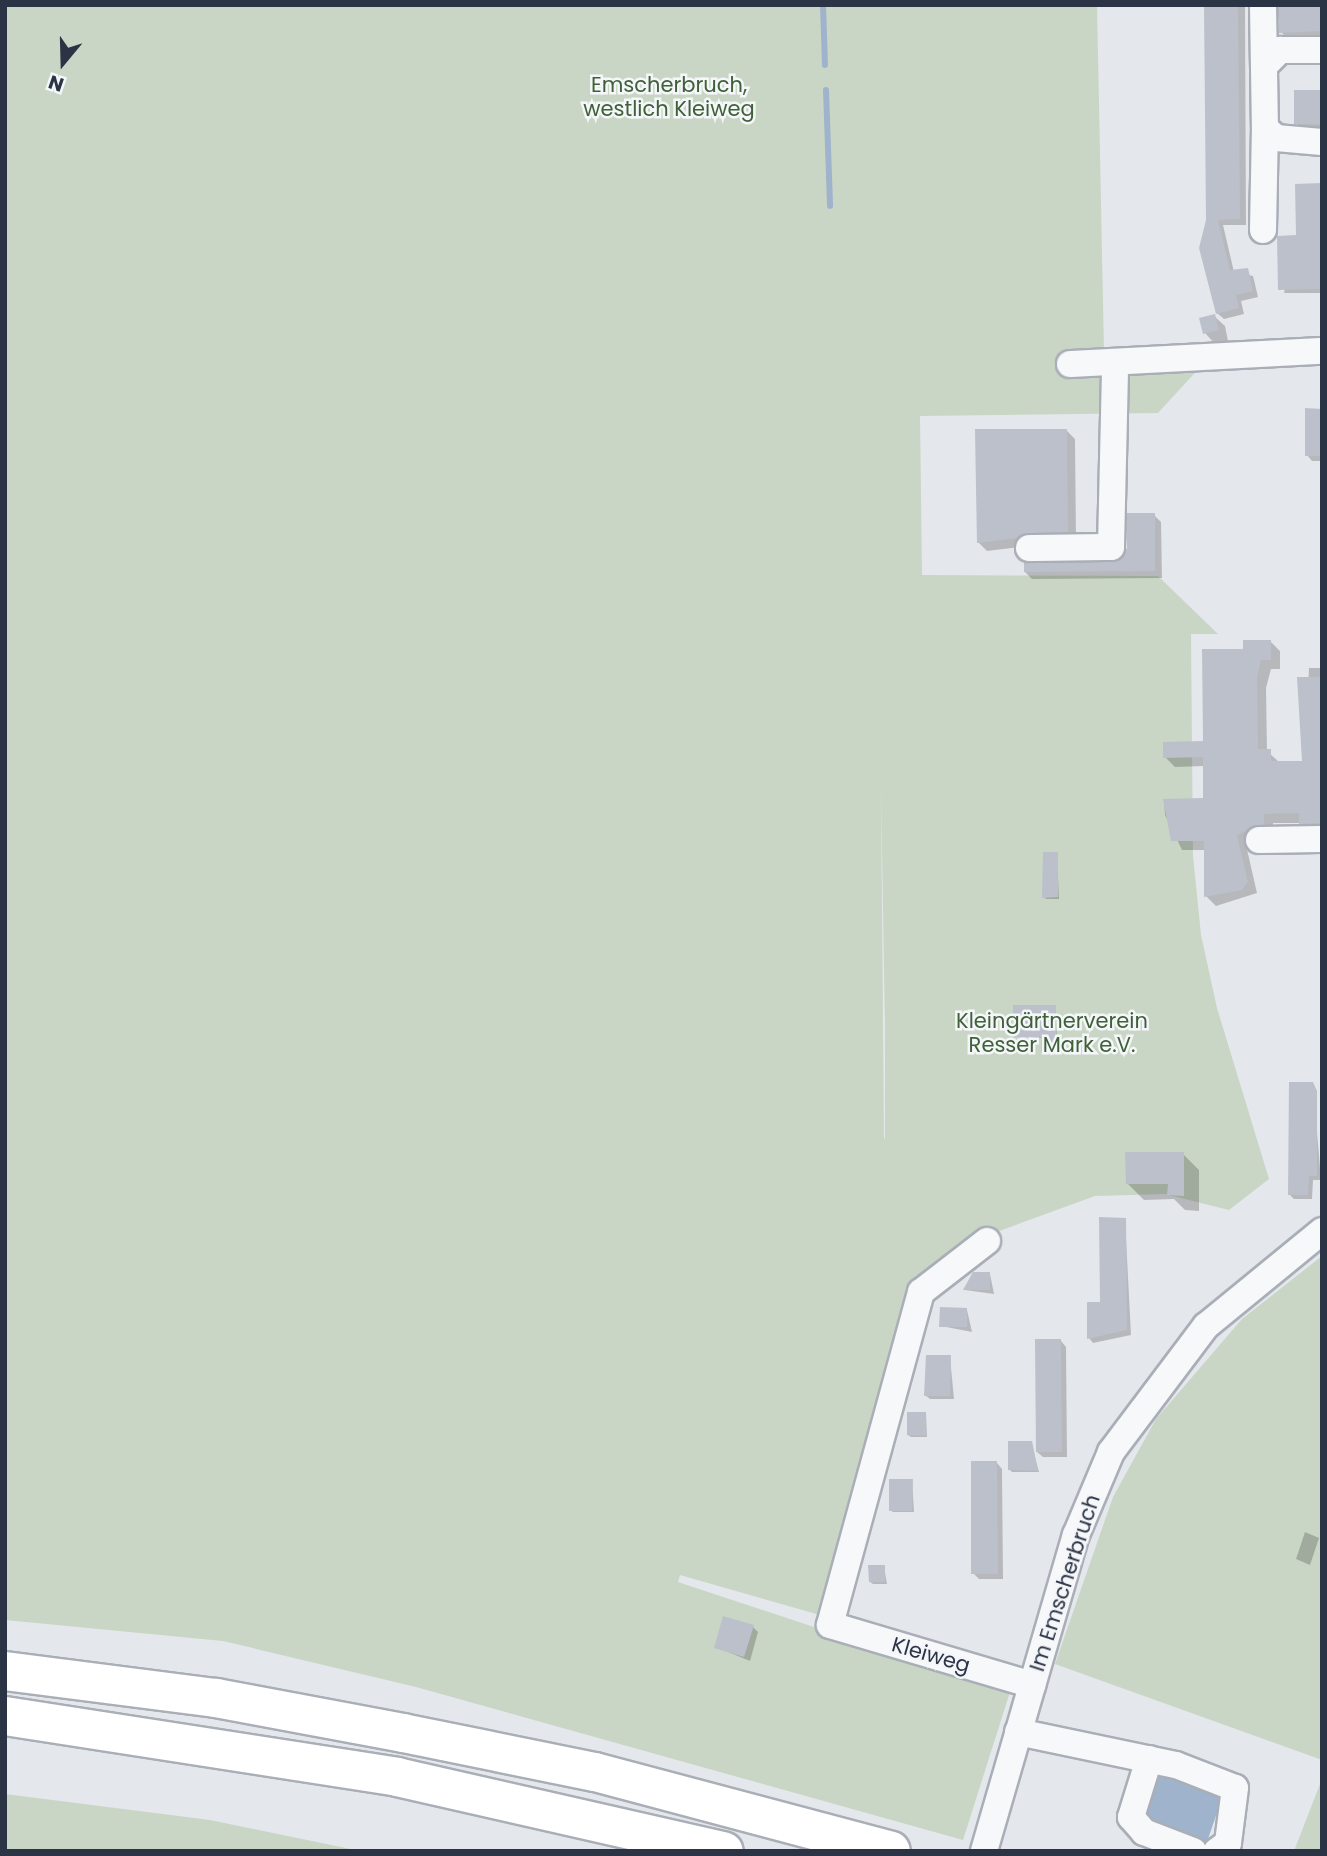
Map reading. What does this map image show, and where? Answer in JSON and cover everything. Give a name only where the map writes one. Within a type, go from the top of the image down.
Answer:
[{"type":"highway","points":[[5,1671],[216,1698],[595,1772],[891,1851]]},
{"type":"highway","points":[[5,1716],[397,1777],[724,1851]]},
{"type":"street","points":[[1263,5],[1263,230]]},
{"type":"street","points":[[1265,66],[1280,50],[1322,50]]},
{"type":"street","points":[[1265,128],[1276,138],[1322,142]]},
{"type":"street","points":[[1070,364],[1115,365],[1322,351]]},
{"type":"street","points":[[1029,548],[1111,547],[1115,365]]},
{"type":"street","points":[[1259,840],[1322,839]]},
{"type":"street","name":"Im Emscherbruch","points":[[984,1851],[1076,1535],[1135,1413],[1206,1326],[1322,1231]]},
{"type":"street","name":"Kleiweg","points":[[987,1241],[921,1292],[830,1625],[1032,1685]]},
{"type":"street","points":[[1018,1732],[1149,1759],[1235,1788],[1228,1843],[1217,1851]]},
{"type":"street","points":[[1149,1759],[1131,1817],[1144,1832],[1193,1851]]},
{"type":"green space","points":[[5,5],[1097,5],[1104,352],[1214,352],[1158,413],[920,416],[922,575],[1158,576],[1218,634],[1191,634],[1193,856],[1201,935],[1217,1008],[1269,1179],[1229,1210],[1165,1194],[1095,1196],[991,1234],[912,1295],[820,1615],[680,1575],[678,1582],[1010,1692],[963,1840],[416,1687],[223,1641],[5,1620]],"holes":[[[881,788],[885,1029],[885,1139]]]},
{"type":"green space","points":[[1322,1256],[1322,1760],[1055,1664],[1113,1497],[1156,1419],[1242,1319]]},
{"type":"green space","points":[[1322,1779],[1322,1851],[1294,1851]]},
{"type":"green space","points":[[5,1794],[210,1820],[360,1851],[5,1851]]},
{"type":"water","points":[[1160,1775],[1222,1798],[1206,1845],[1144,1822]]},
{"type":"building","points":[[1204,5],[1238,5],[1240,219],[1218,220],[1230,270],[1248,268],[1253,291],[1236,295],[1239,308],[1216,314],[1199,248],[1206,220]]},
{"type":"building","points":[[1279,5],[1322,5],[1322,31],[1279,33]]},
{"type":"building","points":[[1294,90],[1322,90],[1322,124],[1294,124]]},
{"type":"building","points":[[1322,183],[1322,289],[1278,290],[1277,236],[1296,235],[1295,184]]},
{"type":"building","points":[[1215,314],[1219,330],[1203,334],[1199,318]]},
{"type":"building","points":[[1305,408],[1322,409],[1322,456],[1305,456]]},
{"type":"building","points":[[975,429],[1067,429],[1068,532],[977,543]]},
{"type":"building","points":[[1127,513],[1155,513],[1155,571],[1024,572],[1024,562],[1118,561],[1127,548]]},
{"type":"building","points":[[1243,640],[1271,640],[1271,660],[1261,660],[1257,677],[1258,749],[1271,749],[1271,761],[1302,761],[1297,677],[1322,677],[1322,823],[1299,824],[1299,813],[1264,814],[1264,824],[1237,835],[1248,882],[1242,890],[1204,897],[1204,841],[1171,841],[1163,799],[1203,798],[1203,757],[1163,758],[1163,742],[1203,741],[1202,649],[1243,649]]},
{"type":"building","points":[[1043,852],[1058,852],[1058,897],[1042,898]]},
{"type":"building","points":[[1013,1005],[1056,1005],[1056,1052],[1041,1052],[1041,1037],[1013,1037]]},
{"type":"building","points":[[1289,1082],[1313,1082],[1317,1091],[1317,1176],[1309,1176],[1308,1195],[1288,1195]]},
{"type":"building","points":[[1125,1152],[1184,1152],[1184,1196],[1167,1195],[1168,1184],[1126,1184]]},
{"type":"building","points":[[1099,1217],[1126,1218],[1127,1330],[1087,1339],[1087,1302],[1100,1302]]},
{"type":"building","points":[[973,1272],[990,1272],[990,1290],[963,1290]]},
{"type":"building","points":[[940,1307],[967,1308],[967,1327],[939,1327]]},
{"type":"building","points":[[1035,1339],[1061,1339],[1062,1452],[1036,1452]]},
{"type":"building","points":[[926,1355],[951,1355],[950,1396],[924,1396]]},
{"type":"building","points":[[907,1412],[926,1412],[926,1436],[907,1435]]},
{"type":"building","points":[[1008,1441],[1032,1441],[1038,1471],[1008,1470]]},
{"type":"building","points":[[971,1461],[997,1461],[998,1574],[971,1574]]},
{"type":"building","points":[[889,1479],[913,1479],[912,1511],[889,1511]]},
{"type":"building","points":[[868,1565],[885,1565],[885,1582],[869,1582]]},
{"type":"building","points":[[723,1616],[754,1625],[744,1657],[714,1648]]},
{"type":"waterway","points":[[823,5],[825,65]]},
{"type":"waterway","points":[[826,90],[830,206]]},
{"type":"park label","name":"Emscherbruch, westlich Kleiweg","points":[[669,97]]},
{"type":"park label","name":"Kleingärtnerverein Resser Mark e.V.","points":[[1052,1033]]}]
